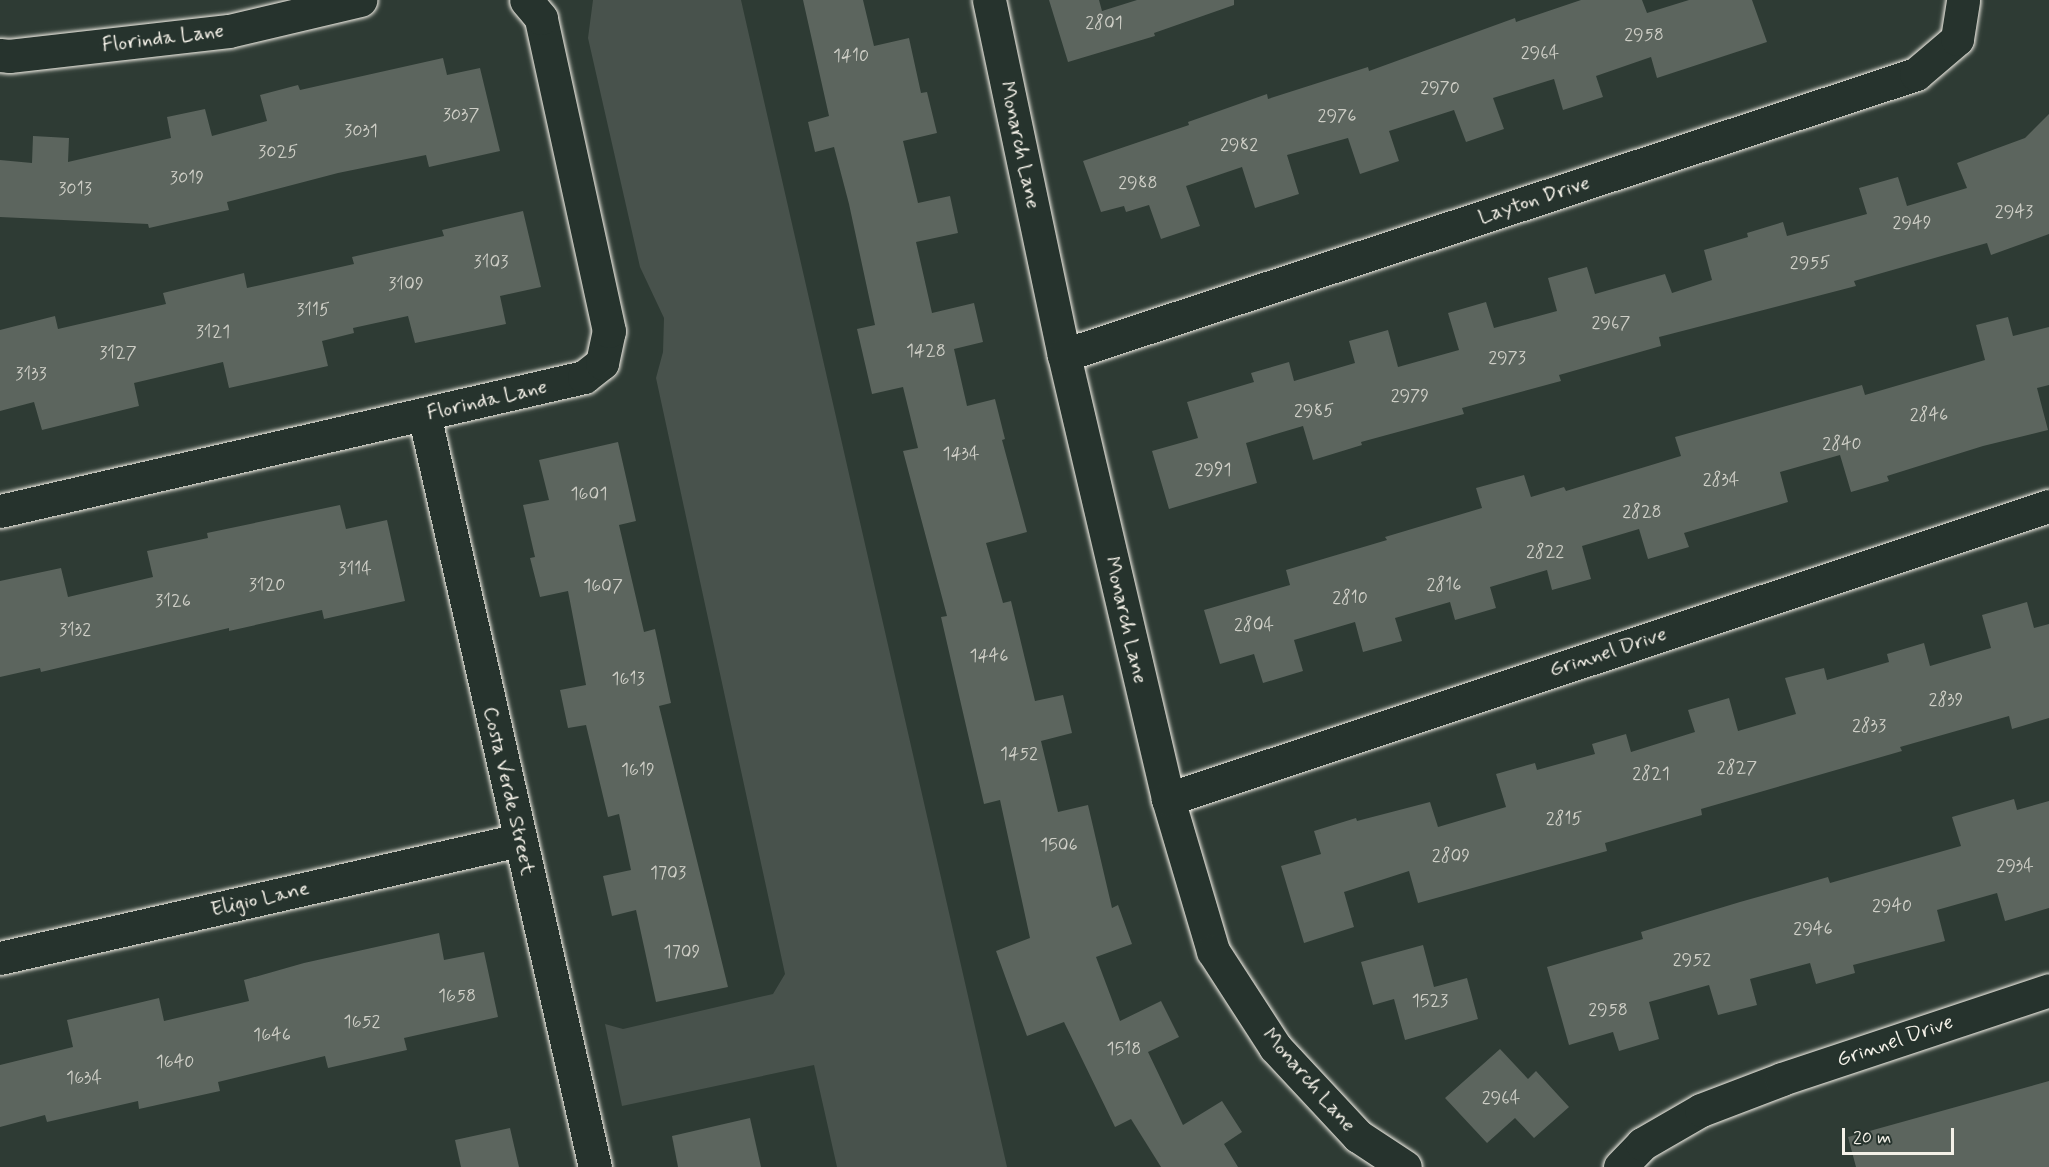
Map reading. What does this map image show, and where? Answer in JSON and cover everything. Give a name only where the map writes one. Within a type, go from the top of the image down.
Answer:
[{"type":"street","name":"Florinda Lane","points":[[0,55],[9,56],[229,31],[360,0]]},
{"type":"street","name":"Florinda Lane","points":[[0,511],[584,377],[602,363],[609,332],[541,18],[526,0]]},
{"type":"street","name":"Monarch Lane","points":[[989,0],[1064,355],[1168,799],[1213,951],[1275,1047],[1358,1136],[1405,1167]]},
{"type":"street","name":"Layton Drive","points":[[1064,355],[1916,74],[1957,39],[1963,0]]},
{"type":"street","name":"Costa Verde Street","points":[[424,414],[595,1167]]},
{"type":"street","name":"Grinnel Drive","points":[[1168,799],[2049,506]]},
{"type":"street","name":"Eligio Lane","points":[[0,958],[519,840]]},
{"type":"street","name":"Grinnel Drive","points":[[1620,1167],[1642,1144],[1701,1110],[1782,1079],[2049,990]]},
{"type":"shaded area","points":[[593,0],[741,0],[1007,1167],[837,1167],[814,1065],[622,1106],[605,1024],[623,1029],[773,994],[785,974],[656,378],[663,352],[664,318],[640,267],[588,38]]},
{"type":"building","points":[[803,0],[863,0],[874,46],[909,38],[921,93],[927,92],[937,133],[903,141],[918,203],[950,196],[958,233],[916,242],[932,313],[974,303],[983,342],[954,349],[967,406],[995,399],[1005,439],[1002,440],[1027,532],[986,543],[1003,603],[1011,601],[1035,701],[1063,695],[1072,733],[1041,741],[1058,812],[1088,805],[1112,908],[1118,905],[1132,944],[1096,957],[1120,1021],[1161,1001],[1179,1037],[1148,1052],[1183,1125],[1222,1101],[1242,1132],[1224,1144],[1238,1167],[1161,1167],[1131,1119],[1115,1127],[1064,1022],[1027,1036],[996,951],[1030,938],[1000,800],[984,804],[941,617],[947,616],[903,451],[918,448],[903,387],[872,394],[857,329],[875,325],[849,204],[834,147],[815,152],[808,122],[829,116]]},
{"type":"building","points":[[1049,0],[1099,0],[1102,11],[1137,0],[1234,0],[1234,5],[1154,33],[1155,36],[1068,62]]},
{"type":"building","points":[[1581,0],[1642,0],[1647,13],[1689,0],[1752,0],[1767,42],[1657,78],[1651,57],[1596,76],[1603,97],[1563,110],[1554,79],[1493,98],[1504,129],[1466,142],[1454,110],[1389,131],[1399,161],[1360,174],[1348,138],[1287,155],[1299,194],[1255,208],[1242,167],[1186,186],[1200,226],[1161,239],[1149,205],[1126,212],[1124,206],[1101,212],[1083,161],[1189,125],[1188,122],[1267,94],[1268,99],[1368,67],[1369,71],[1515,18],[1516,22]]},
{"type":"building","points":[[443,58],[447,75],[480,68],[500,151],[429,167],[426,155],[338,173],[227,202],[229,210],[149,228],[148,224],[0,217],[0,160],[32,163],[33,136],[69,138],[68,162],[171,138],[167,117],[205,109],[212,136],[267,121],[260,95],[298,85],[300,90]]},
{"type":"building","points":[[2049,114],[2049,234],[1991,255],[1987,243],[1854,281],[1856,286],[1659,337],[1661,346],[1559,375],[1561,381],[1462,408],[1464,414],[1361,442],[1362,445],[1313,460],[1303,426],[1246,443],[1257,483],[1169,509],[1152,451],[1198,438],[1187,402],[1254,382],[1251,373],[1289,362],[1294,381],[1355,363],[1349,341],[1388,330],[1398,367],[1459,350],[1448,313],[1486,302],[1494,328],[1557,311],[1548,278],[1587,267],[1595,294],[1665,274],[1672,293],[1712,280],[1704,250],[1748,237],[1747,233],[1783,222],[1787,236],[1867,214],[1859,188],[1898,177],[1907,206],[1967,188],[1957,163],[2025,138]]},
{"type":"building","points":[[523,211],[541,287],[500,296],[506,324],[415,343],[408,316],[353,328],[354,333],[322,341],[328,366],[229,388],[223,362],[134,383],[139,406],[42,430],[34,402],[0,411],[0,330],[55,316],[58,329],[166,304],[163,293],[244,273],[247,288],[354,264],[352,257],[444,236],[442,230]]},
{"type":"building","points":[[2008,317],[2013,336],[2049,327],[2049,385],[2037,388],[2048,430],[1983,446],[1887,476],[1889,481],[1851,492],[1840,455],[1780,472],[1788,502],[1684,533],[1689,547],[1648,559],[1639,529],[1582,546],[1591,579],[1552,590],[1547,570],[1490,587],[1496,608],[1455,620],[1450,602],[1395,618],[1402,641],[1363,652],[1355,622],[1294,640],[1303,671],[1263,683],[1254,654],[1220,664],[1204,610],[1290,585],[1286,570],[1387,540],[1385,537],[1482,508],[1476,488],[1524,475],[1531,497],[1564,487],[1566,491],[1681,456],[1675,437],[1862,385],[1865,395],[1985,360],[1976,325]]},
{"type":"building","points":[[618,442],[636,521],[619,525],[644,632],[655,629],[671,703],[659,706],[728,987],[656,1002],[636,910],[612,916],[603,876],[631,870],[619,814],[608,817],[586,725],[568,728],[560,690],[586,685],[568,591],[540,597],[530,558],[535,557],[523,505],[549,500],[539,460]]},
{"type":"building","points":[[340,505],[346,529],[387,520],[405,601],[324,619],[322,610],[229,631],[229,628],[41,672],[40,668],[0,677],[0,581],[61,568],[68,597],[153,577],[147,551],[208,538],[207,533]]},
{"type":"building","points":[[2027,602],[2034,628],[2049,624],[2049,718],[2012,729],[2009,716],[1900,747],[1902,751],[1701,809],[1702,815],[1605,843],[1607,851],[1418,903],[1409,871],[1344,892],[1354,927],[1304,943],[1281,866],[1321,854],[1314,831],[1356,818],[1357,821],[1430,802],[1438,827],[1506,807],[1496,774],[1535,763],[1537,770],[1595,754],[1592,744],[1626,734],[1631,752],[1695,732],[1688,710],[1729,698],[1738,731],[1796,714],[1785,678],[1824,668],[1827,680],[1889,662],[1887,654],[1924,643],[1930,666],[1991,648],[1982,615]]},
{"type":"building","points":[[2014,799],[2017,810],[2049,801],[2049,908],[2005,921],[1997,893],[1937,910],[1945,941],[1853,965],[1855,973],[1816,984],[1810,963],[1750,979],[1757,1005],[1718,1015],[1709,985],[1649,1002],[1659,1039],[1619,1051],[1613,1032],[1569,1045],[1547,967],[1643,939],[1641,932],[1740,902],[1828,877],[1830,883],[1961,846],[1952,817]]},
{"type":"building","points":[[439,933],[444,960],[484,952],[498,1017],[404,1038],[407,1050],[328,1068],[325,1056],[218,1082],[220,1091],[139,1109],[138,1101],[47,1122],[45,1115],[0,1127],[0,1065],[73,1047],[67,1020],[159,998],[164,1021],[249,1001],[244,980],[304,963]]},
{"type":"building","points":[[1423,945],[1434,987],[1467,978],[1478,1019],[1405,1040],[1394,999],[1373,1005],[1361,962]]},
{"type":"building","points":[[1500,1049],[1528,1079],[1536,1071],[1569,1107],[1534,1138],[1515,1118],[1487,1143],[1445,1098]]},
{"type":"building","points":[[2049,1081],[2049,1167],[1856,1167],[1848,1137]]},
{"type":"building","points":[[750,1118],[761,1167],[678,1167],[672,1136]]},
{"type":"building","points":[[510,1128],[519,1167],[461,1167],[455,1140]]}]
